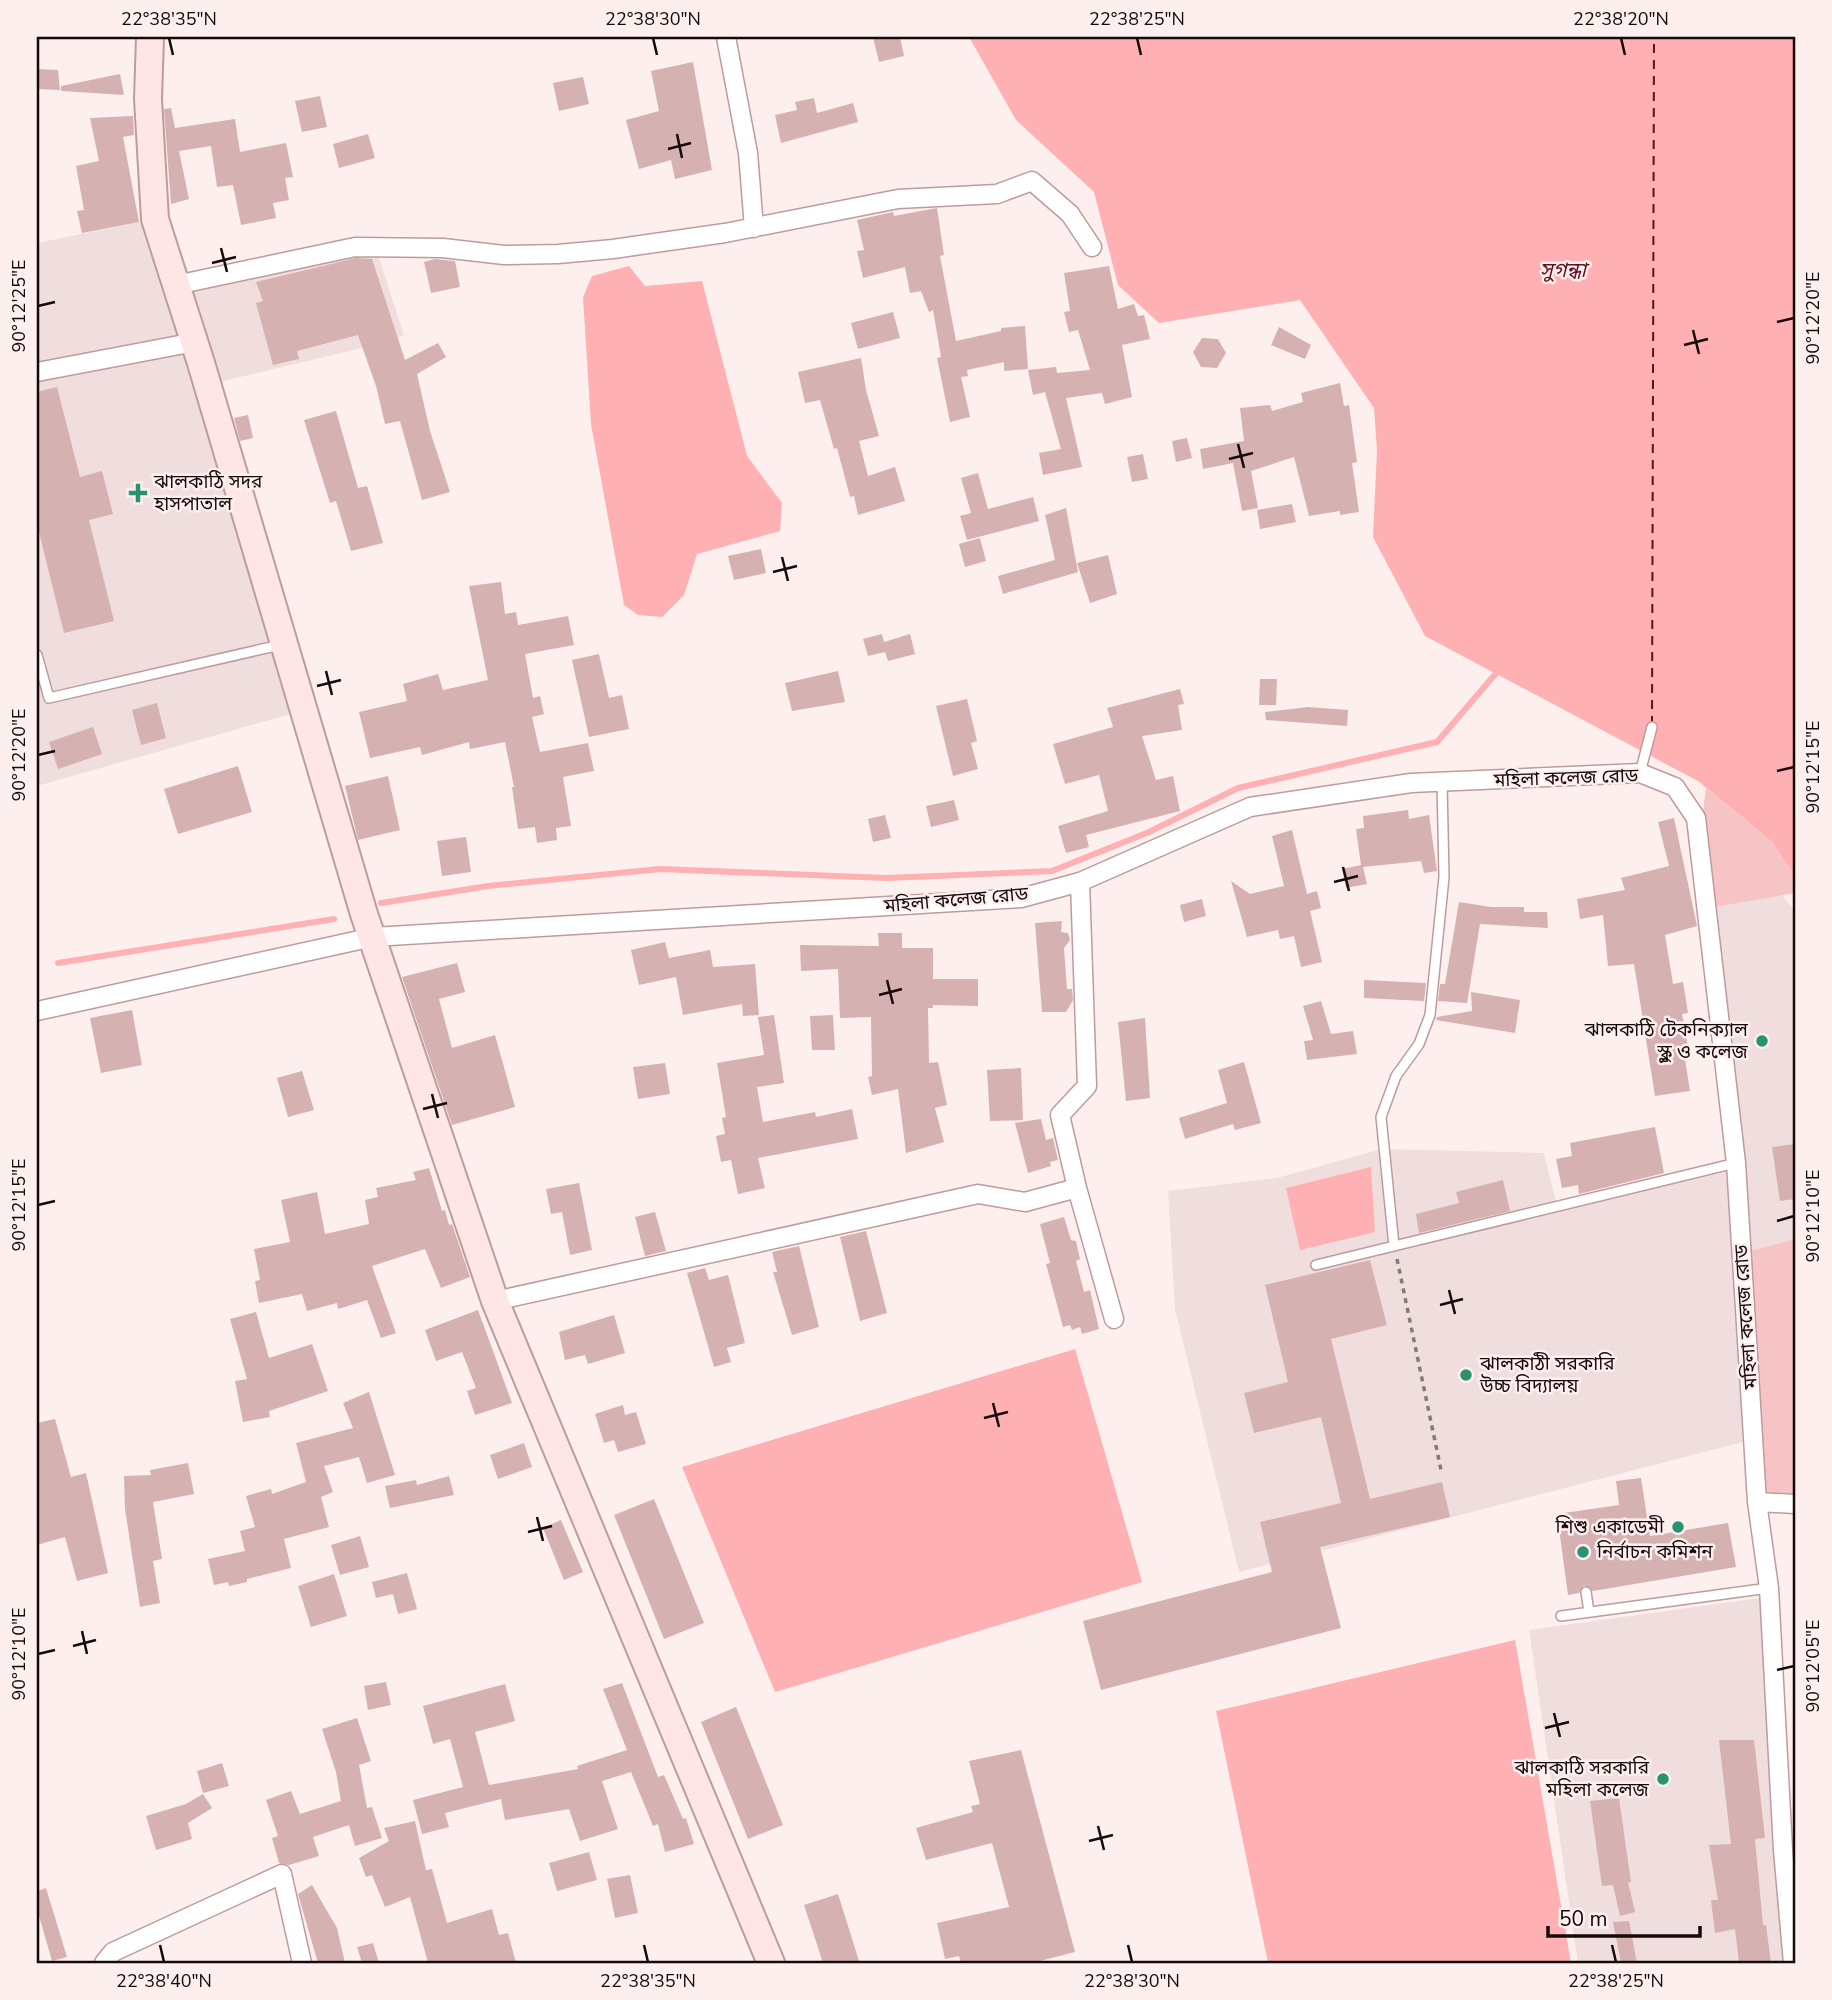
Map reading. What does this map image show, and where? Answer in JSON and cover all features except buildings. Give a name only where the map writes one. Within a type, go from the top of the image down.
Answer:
[{"type":"main road","points":[[150,37],[148,99],[155,219],[195,342],[373,937],[495,1301],[771,1963]]},
{"type":"street","points":[[726,37],[748,153],[754,228]]},
{"type":"street","points":[[176,285],[355,247],[443,248],[504,255],[558,254],[754,228],[898,199],[997,194],[1032,181],[1070,214],[1092,247]]},
{"type":"street","points":[[37,372],[195,342]]},
{"type":"street","name":"মহিলা কলেজ রোড","points":[[37,1011],[373,937],[1021,898],[1080,882],[1250,807],[1411,783],[1640,773],[1675,787],[1696,818],[1736,1163],[1757,1502],[1769,1588],[1793,1963]]},
{"type":"street","points":[[1080,882],[1087,1086],[1060,1115],[1077,1188],[1114,1319]]},
{"type":"street","points":[[495,1301],[978,1194],[1025,1202],[1077,1188]]},
{"type":"street","points":[[1757,1502],[1795,1504]]},
{"type":"street","points":[[104,1963],[113,1952],[282,1874],[302,1963]]},
{"type":"lane","points":[[37,655],[49,698],[284,644]]},
{"type":"lane","points":[[1640,773],[1651,727]]},
{"type":"lane","points":[[1395,1246],[1381,1116],[1396,1076],[1419,1044],[1430,1016],[1444,877],[1442,783]]},
{"type":"lane","points":[[1316,1265],[1736,1163]]},
{"type":"lane","points":[[1561,1616],[1769,1588]]},
{"type":"lane","points":[[1586,1592],[1588,1612]]},
{"type":"path","points":[[1395,1246],[1441,1470]]},
{"type":"shaded area","name":"ঝালকাঠি সদর হাসপাতাল","points":[[155,219],[304,710],[37,786],[37,243]]},
{"type":"shaded area","points":[[376,249],[404,335],[362,348],[219,382],[185,286]]},
{"type":"shaded area","points":[[1706,788],[1771,841],[1795,876],[1795,893],[1715,907],[1703,811]]},
{"type":"shaded area","name":"ঝালকাঠি টেকনিক্যাল স্কুল ও কলেজ","points":[[1782,895],[1795,911],[1795,1239],[1749,1251],[1715,907]]},
{"type":"shaded area","name":"ঝালকাঠী সরকারি উচ্চ বিদ্যালয়","points":[[1382,1149],[1544,1153],[1558,1210],[1731,1171],[1743,1442],[1239,1572],[1175,1309],[1168,1191],[1277,1178]]},
{"type":"shaded area","points":[[1795,1239],[1795,1501],[1765,1499],[1749,1251]]},
{"type":"shaded area","name":"ঝালকাঠি সরকারি মহিলা কলেজ","points":[[1760,1598],[1793,1963],[1578,1963],[1529,1630]]},
{"type":"water","name":"সুগন্ধা","points":[[969,37],[1795,37],[1795,876],[1771,841],[1698,781],[1425,636],[1373,537],[1377,450],[1374,408],[1300,300],[1159,323],[1118,285],[1094,192],[1016,120]]},
{"type":"water","points":[[629,266],[645,286],[702,281],[747,456],[782,503],[780,531],[697,554],[684,595],[662,617],[638,615],[624,605],[591,424],[583,297],[592,276]]},
{"type":"water","points":[[1371,1167],[1375,1232],[1300,1250],[1286,1188]]},
{"type":"water","points":[[1075,1349],[1142,1582],[775,1692],[682,1467]]},
{"type":"water","points":[[1515,1640],[1571,1963],[1268,1963],[1216,1711]]},
{"type":"waterway","points":[[381,903],[488,886],[660,869],[887,878],[1052,871],[1149,832],[1238,788],[1437,742],[1497,672]]},
{"type":"waterway","points":[[58,963],[334,919]]},
{"type":"ferry route","points":[[1652,725],[1654,37]]},
{"type":"place","name":"ঝালকাঠি সদর হাসপাতাল","points":[[138,493]]},
{"type":"place","name":"ঝালকাঠি টেকনিক্যাল স্কুল ও কলেজ","points":[[1762,1041]]},
{"type":"place","name":"ঝালকাঠী সরকারি উচ্চ বিদ্যালয়","points":[[1466,1375]]},
{"type":"place","name":"শিশু একাডেমী","points":[[1678,1527]]},
{"type":"place","name":"নির্বাচন কমিশন","points":[[1583,1552]]},
{"type":"place","name":"ঝালকাঠি সরকারি মহিলা কলেজ","points":[[1663,1779]]}]
